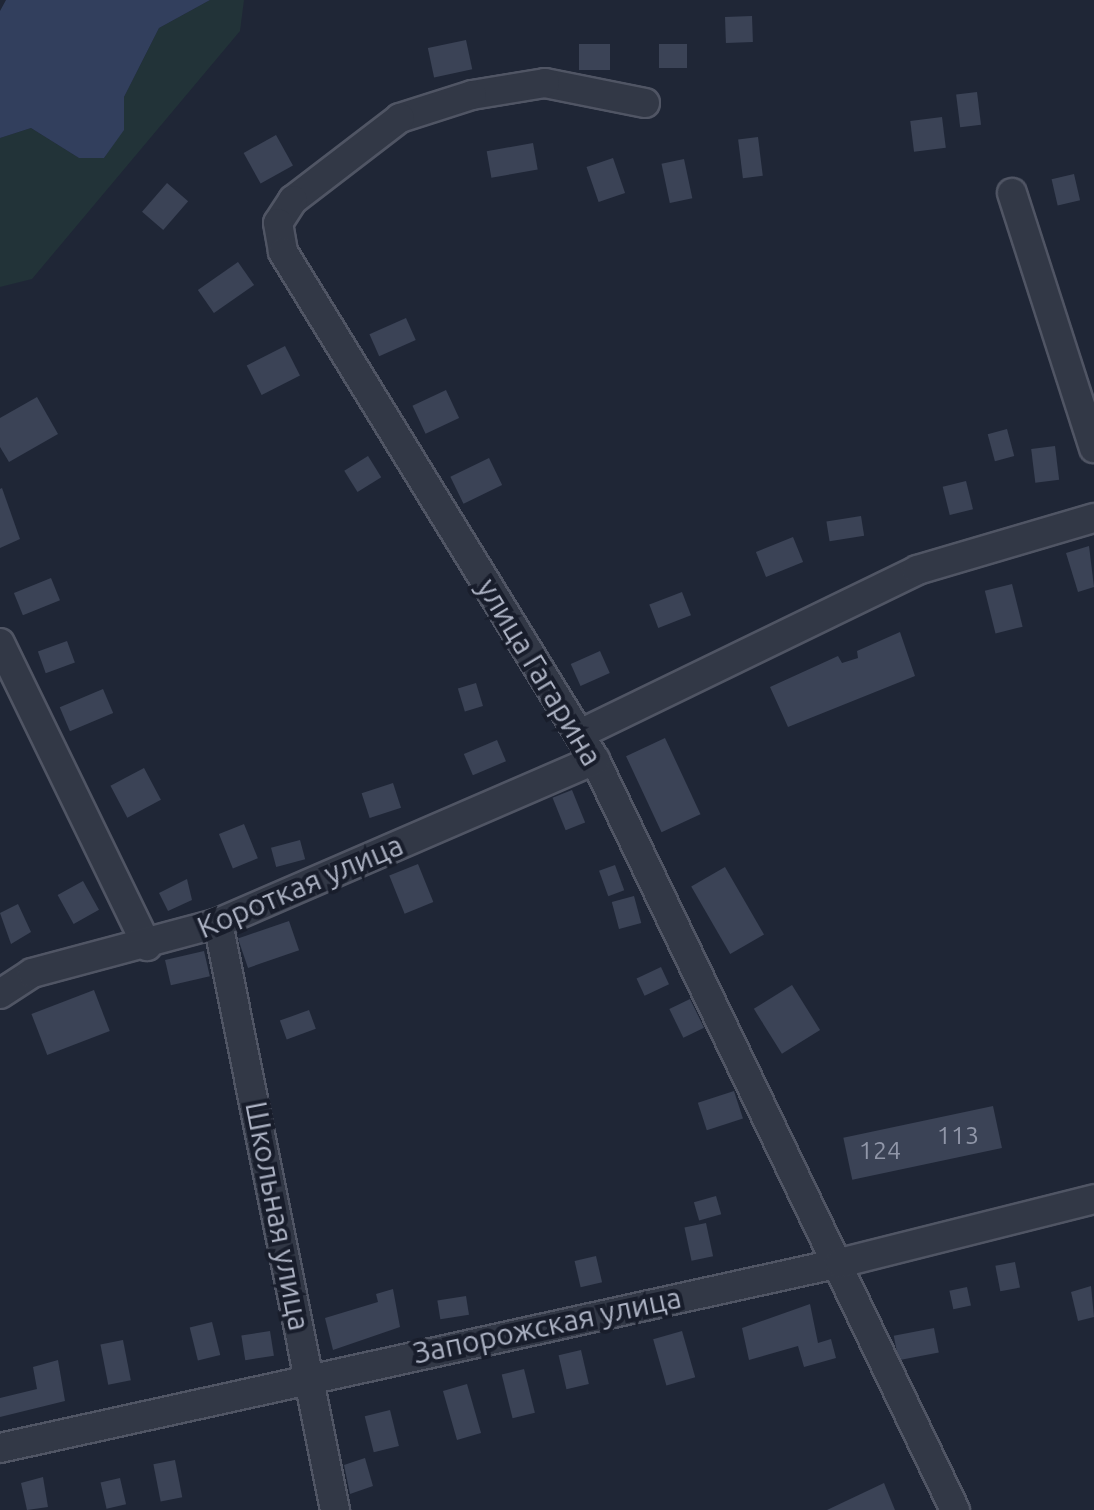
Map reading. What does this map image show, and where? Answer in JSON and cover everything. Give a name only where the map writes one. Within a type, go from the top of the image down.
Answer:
[{"type":"street","name":"улица Гагарина","points":[[645,103],[545,84],[436,106],[400,118],[293,200],[278,223],[283,252],[594,760],[840,1263],[955,1510]]},
{"type":"street","points":[[1012,193],[1094,448]]},
{"type":"street","points":[[580,734],[917,570],[1094,518]]},
{"type":"street","points":[[0,644],[147,946]]},
{"type":"street","name":"Короткая улица","points":[[0,994],[32,973],[147,946],[218,922],[594,760]]},
{"type":"street","name":"Школьная улица","points":[[218,922],[335,1510]]},
{"type":"street","name":"Запорожская улица","points":[[0,1448],[309,1375],[840,1263],[1094,1199]]},
{"type":"shaded area","points":[[210,0],[244,0],[240,31],[32,279],[0,287],[0,138],[31,128],[79,158],[104,158],[123,130],[124,97],[159,28]]},
{"type":"water","points":[[6,0],[210,0],[159,28],[124,97],[124,130],[104,158],[79,158],[31,128],[0,138],[0,11]]},
{"type":"building","points":[[752,16],[753,42],[726,43],[725,17]]},
{"type":"building","points":[[466,40],[472,69],[434,77],[428,48]]},
{"type":"building","points":[[579,44],[610,44],[610,70],[579,70]]},
{"type":"building","points":[[659,44],[687,44],[687,68],[659,68]]},
{"type":"building","points":[[977,92],[981,125],[960,127],[956,95]]},
{"type":"building","points":[[942,117],[946,148],[914,152],[910,121]]},
{"type":"building","points":[[276,135],[293,166],[261,184],[244,153]]},
{"type":"building","points":[[758,137],[763,176],[743,178],[738,139]]},
{"type":"building","points":[[533,143],[538,170],[491,178],[487,151]]},
{"type":"building","points":[[613,158],[625,193],[599,202],[587,167]]},
{"type":"building","points":[[684,159],[692,198],[670,203],[662,164]]},
{"type":"building","points":[[1074,174],[1080,200],[1058,205],[1052,179]]},
{"type":"building","points":[[167,183],[188,201],[163,230],[142,212]]},
{"type":"building","points":[[238,262],[254,285],[214,313],[198,290]]},
{"type":"building","points":[[406,318],[416,340],[379,356],[369,334]]},
{"type":"building","points":[[285,346],[300,375],[262,395],[247,366]]},
{"type":"building","points":[[446,390],[459,418],[426,434],[412,406]]},
{"type":"building","points":[[37,397],[58,434],[9,462],[0,447],[0,418]]},
{"type":"building","points":[[1007,429],[1014,456],[995,461],[988,434]]},
{"type":"building","points":[[1055,446],[1059,480],[1035,483],[1031,449]]},
{"type":"building","points":[[368,456],[381,477],[358,492],[344,471]]},
{"type":"building","points":[[489,458],[502,485],[464,504],[450,477]]},
{"type":"building","points":[[966,481],[973,509],[950,515],[943,487]]},
{"type":"building","points":[[0,489],[20,539],[0,548]]},
{"type":"building","points":[[861,516],[864,536],[830,541],[826,521]]},
{"type":"building","points":[[793,537],[803,562],[766,577],[756,552]]},
{"type":"building","points":[[1089,546],[1094,587],[1078,592],[1066,553]]},
{"type":"building","points":[[51,578],[60,600],[23,615],[14,593]]},
{"type":"building","points":[[1012,584],[1023,627],[995,633],[985,591]]},
{"type":"building","points":[[682,592],[691,615],[658,628],[649,605]]},
{"type":"building","points":[[900,632],[915,676],[788,727],[770,687],[838,656],[842,663],[858,658],[857,651]]},
{"type":"building","points":[[67,641],[75,663],[46,673],[38,652]]},
{"type":"building","points":[[600,651],[610,673],[581,686],[571,664]]},
{"type":"building","points":[[476,683],[483,706],[465,712],[458,689]]},
{"type":"building","points":[[103,689],[113,713],[70,731],[60,707]]},
{"type":"building","points":[[665,738],[700,814],[662,832],[626,756]]},
{"type":"building","points":[[497,740],[506,761],[473,775],[464,754]]},
{"type":"building","points":[[144,768],[161,800],[127,818],[110,786]]},
{"type":"building","points":[[393,783],[401,808],[370,818],[362,793]]},
{"type":"building","points":[[572,790],[585,822],[566,830],[553,798]]},
{"type":"building","points":[[244,824],[258,858],[233,868],[219,834]]},
{"type":"building","points":[[300,840],[305,859],[276,867],[271,848]]},
{"type":"building","points":[[418,864],[433,902],[405,914],[389,876]]},
{"type":"building","points":[[615,865],[624,890],[608,896],[599,871]]},
{"type":"building","points":[[725,867],[764,935],[730,954],[691,886]]},
{"type":"building","points":[[187,879],[192,900],[168,911],[159,893]]},
{"type":"building","points":[[83,881],[99,910],[74,924],[58,895]]},
{"type":"building","points":[[634,896],[641,923],[619,929],[612,902]]},
{"type":"building","points":[[18,904],[31,932],[11,944],[0,913]]},
{"type":"building","points":[[289,921],[299,950],[248,968],[238,939]]},
{"type":"building","points":[[204,951],[210,976],[171,985],[165,960]]},
{"type":"building","points":[[661,967],[669,984],[645,996],[637,978]]},
{"type":"building","points":[[792,985],[820,1030],[782,1054],[754,1009]]},
{"type":"building","points":[[94,990],[110,1031],[47,1055],[31,1014]]},
{"type":"building","points":[[690,999],[704,1028],[683,1038],[669,1009]]},
{"type":"building","points":[[309,1010],[316,1029],[287,1039],[280,1021]]},
{"type":"building","points":[[734,1091],[743,1119],[707,1130],[698,1103]]},
{"type":"building","points":[[993,1106],[1002,1148],[852,1180],[843,1138]]},
{"type":"building","points":[[716,1196],[721,1214],[699,1221],[694,1202]]},
{"type":"building","points":[[706,1223],[713,1256],[692,1261],[684,1228]]},
{"type":"building","points":[[596,1256],[602,1282],[581,1287],[575,1261]]},
{"type":"building","points":[[1015,1262],[1020,1288],[1000,1291],[995,1266]]},
{"type":"building","points":[[1091,1286],[1094,1317],[1078,1321],[1071,1292]]},
{"type":"building","points":[[967,1287],[971,1306],[953,1309],[949,1291]]},
{"type":"building","points":[[393,1289],[400,1327],[333,1350],[325,1318],[378,1302],[376,1294]]},
{"type":"building","points":[[466,1296],[469,1315],[440,1319],[437,1301]]},
{"type":"building","points":[[810,1304],[818,1343],[831,1339],[836,1358],[804,1367],[798,1346],[749,1360],[742,1328]]},
{"type":"building","points":[[212,1322],[220,1355],[198,1361],[190,1328]]},
{"type":"building","points":[[934,1328],[939,1353],[899,1360],[894,1336]]},
{"type":"building","points":[[270,1331],[274,1356],[245,1360],[241,1336]]},
{"type":"building","points":[[682,1331],[695,1377],[666,1385],[653,1339]]},
{"type":"building","points":[[123,1340],[131,1380],[108,1385],[100,1344]]},
{"type":"building","points":[[581,1350],[589,1384],[566,1389],[559,1355]]},
{"type":"building","points":[[58,1360],[65,1401],[0,1417],[0,1398],[37,1389],[33,1367]]},
{"type":"building","points":[[524,1369],[535,1413],[513,1418],[502,1375]]},
{"type":"building","points":[[467,1384],[481,1433],[457,1440],[443,1391]]},
{"type":"building","points":[[390,1410],[399,1446],[374,1452],[365,1416]]},
{"type":"building","points":[[365,1458],[373,1486],[350,1494],[344,1465]]},
{"type":"building","points":[[175,1460],[182,1497],[161,1501],[153,1464]]},
{"type":"building","points":[[43,1477],[48,1507],[27,1510],[21,1483]]},
{"type":"building","points":[[120,1478],[126,1504],[107,1509],[101,1482]]},
{"type":"building","points":[[884,1483],[895,1510],[827,1510]]}]
